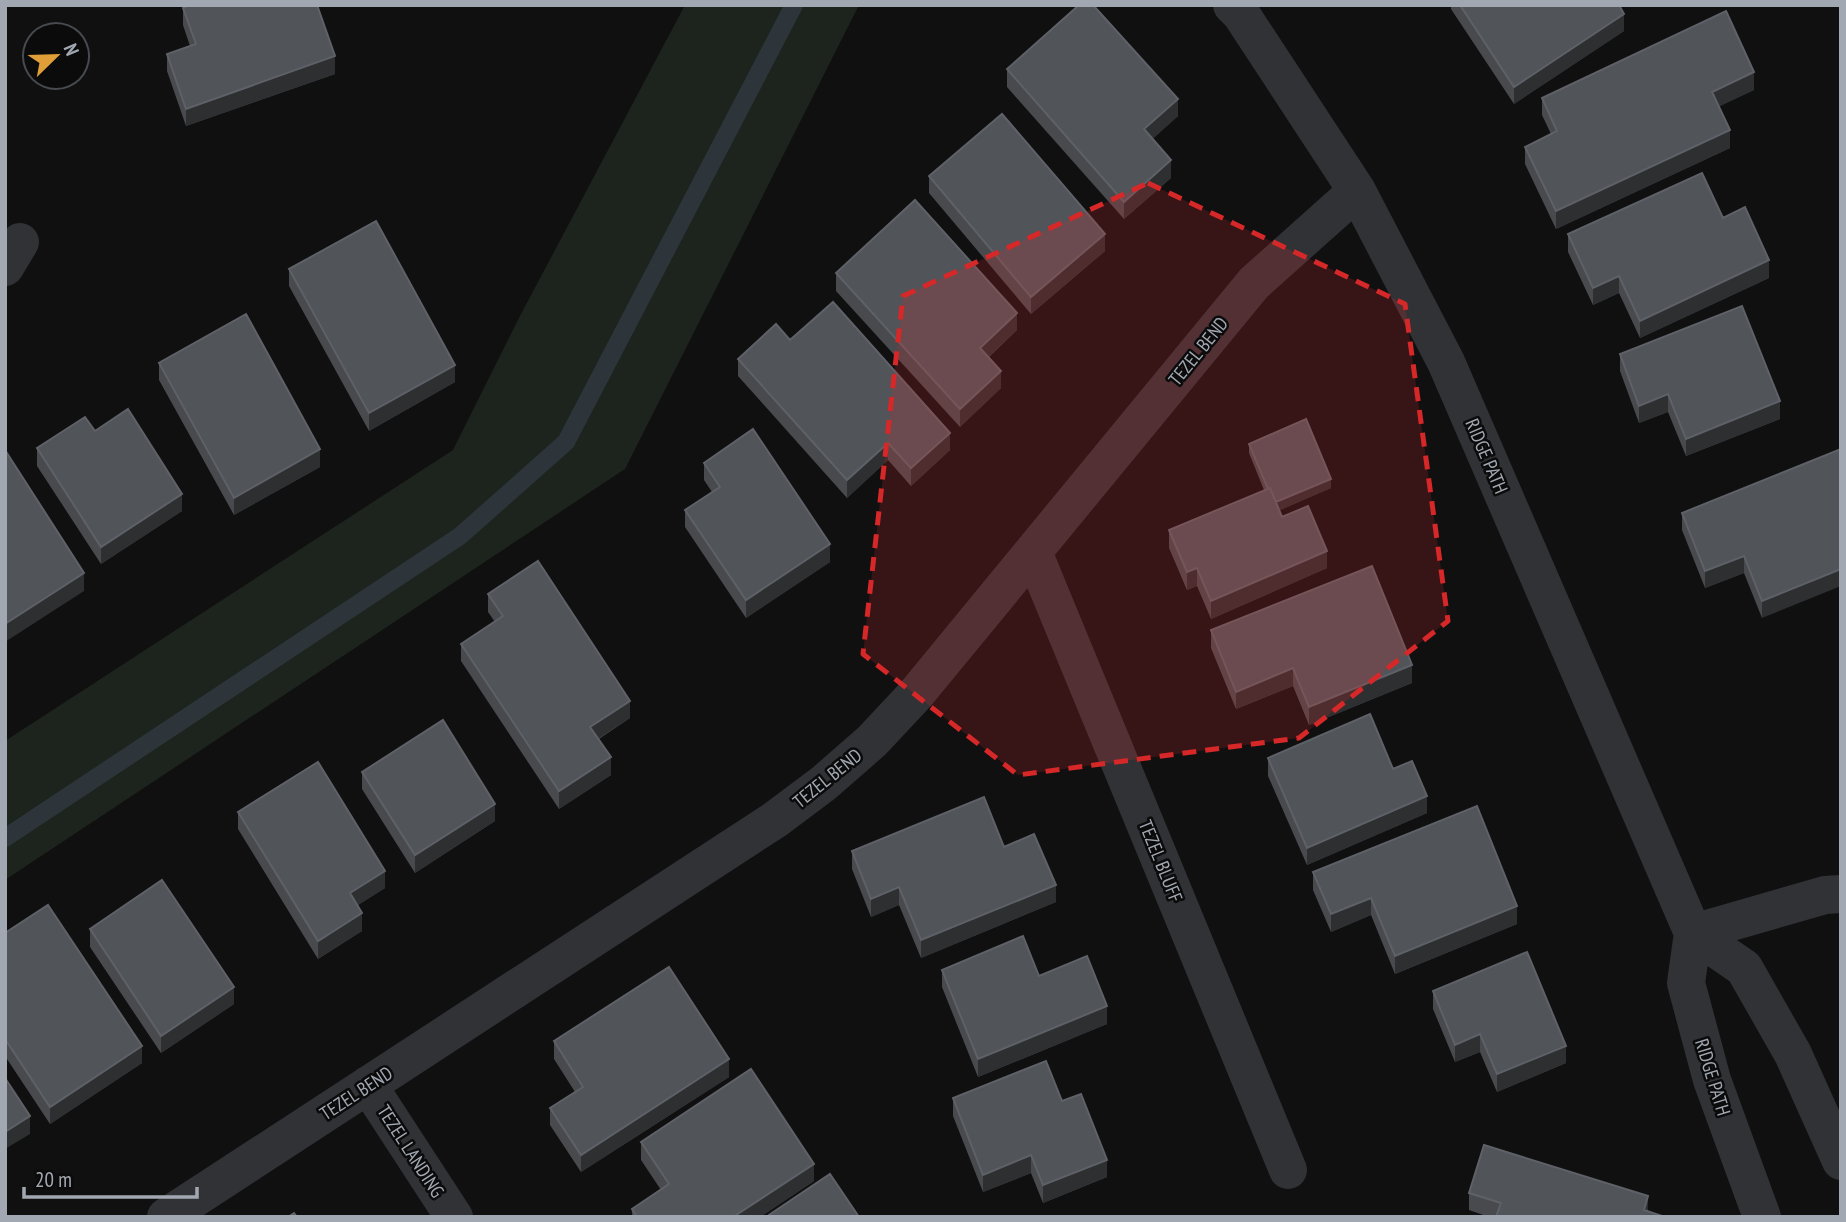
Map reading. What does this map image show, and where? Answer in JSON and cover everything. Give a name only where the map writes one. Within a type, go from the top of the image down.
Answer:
[{"type":"street","name":"RIDGE PATH","points":[[1232,5],[1241,14],[1357,191],[1446,362],[1693,933],[1686,983],[1712,1080],[1762,1217]]},
{"type":"street","name":"TEZEL BEND","points":[[166,1217],[776,819],[824,783],[872,741],[916,694],[1254,283],[1357,191]]},
{"type":"street","name":"TEZEL BLUFF","points":[[1033,552],[1288,1170]]},
{"type":"street","points":[[1693,933],[1825,895],[1841,894]]},
{"type":"street","points":[[1693,933],[1744,968],[1793,1054],[1841,1161]]},
{"type":"street","name":"TEZEL LANDING","points":[[368,1085],[454,1217]]},
{"type":"highlighted area","points":[[1148,183],[1405,304],[1448,621],[1299,738],[1018,775],[863,654],[903,296]]},
{"type":"shaded area","points":[[685,5],[859,5],[625,469],[5,880],[5,741],[453,450],[521,314]]},
{"type":"building","points":[[190,5],[317,5],[335,56],[186,109],[167,54],[196,44],[183,8]]},
{"type":"building","points":[[1079,5],[1093,5],[1178,99],[1144,129],[1171,160],[1124,202],[1007,69]]},
{"type":"building","points":[[1460,5],[1619,5],[1624,14],[1514,87]]},
{"type":"building","points":[[1726,11],[1754,72],[1712,92],[1730,130],[1556,211],[1525,147],[1557,131],[1542,98]]},
{"type":"building","points":[[1002,114],[1105,234],[1031,297],[929,176]]},
{"type":"building","points":[[1702,173],[1723,218],[1745,207],[1769,260],[1640,321],[1619,276],[1593,288],[1568,234]]},
{"type":"building","points":[[915,200],[1017,313],[980,348],[1001,371],[960,409],[836,273]]},
{"type":"building","points":[[376,221],[455,365],[369,413],[289,269]]},
{"type":"building","points":[[833,302],[950,433],[911,468],[888,443],[847,480],[738,359],[776,324],[790,340]]},
{"type":"building","points":[[1742,306],[1780,401],[1686,439],[1668,394],[1639,406],[1620,354]]},
{"type":"building","points":[[246,314],[320,449],[234,498],[159,363]]},
{"type":"building","points":[[128,409],[182,494],[101,547],[37,448],[85,417],[95,431]]},
{"type":"building","points":[[1306,419],[1331,479],[1276,502],[1249,444]]},
{"type":"building","points":[[753,429],[830,544],[746,600],[685,510],[720,487],[704,463]]},
{"type":"building","points":[[1841,449],[1841,569],[1762,601],[1744,556],[1705,571],[1682,513]]},
{"type":"building","points":[[5,450],[84,573],[5,624]]},
{"type":"building","points":[[1270,488],[1282,517],[1308,506],[1327,551],[1211,601],[1197,568],[1187,572],[1169,530]]},
{"type":"building","points":[[538,561],[630,701],[590,727],[611,757],[559,791],[461,644],[503,616],[488,594]]},
{"type":"building","points":[[1372,566],[1412,665],[1309,707],[1293,668],[1236,692],[1211,630]]},
{"type":"building","points":[[1370,714],[1393,769],[1412,761],[1427,796],[1307,848],[1268,758]]},
{"type":"building","points":[[443,720],[495,804],[415,855],[362,772]]},
{"type":"building","points":[[318,762],[385,871],[350,893],[362,913],[318,941],[238,812]]},
{"type":"building","points":[[984,797],[1004,847],[1034,834],[1056,885],[921,940],[899,887],[871,899],[852,851]]},
{"type":"building","points":[[1477,806],[1517,906],[1395,956],[1371,898],[1331,914],[1313,872]]},
{"type":"building","points":[[162,880],[234,987],[161,1036],[90,929]]},
{"type":"building","points":[[48,905],[142,1046],[50,1107],[5,1039],[5,933]]},
{"type":"building","points":[[1023,936],[1039,976],[1087,956],[1107,1006],[978,1059],[942,970]]},
{"type":"building","points":[[1527,952],[1566,1046],[1497,1074],[1480,1034],[1455,1045],[1433,991]]},
{"type":"building","points":[[669,967],[729,1059],[581,1155],[550,1108],[583,1087],[554,1041]]},
{"type":"building","points":[[1046,1061],[1062,1101],[1081,1094],[1107,1160],[1043,1185],[1031,1155],[983,1175],[953,1098]]},
{"type":"building","points":[[751,1069],[814,1164],[733,1217],[637,1217],[632,1209],[669,1184],[641,1142]]},
{"type":"building","points":[[5,1078],[30,1116],[5,1132]]},
{"type":"building","points":[[1484,1145],[1648,1196],[1644,1210],[1665,1217],[1496,1217],[1501,1203],[1469,1193]]},
{"type":"building","points":[[830,1174],[859,1217],[766,1217]]},
{"type":"waterway","points":[[5,838],[460,536],[566,442],[794,5]]}]
